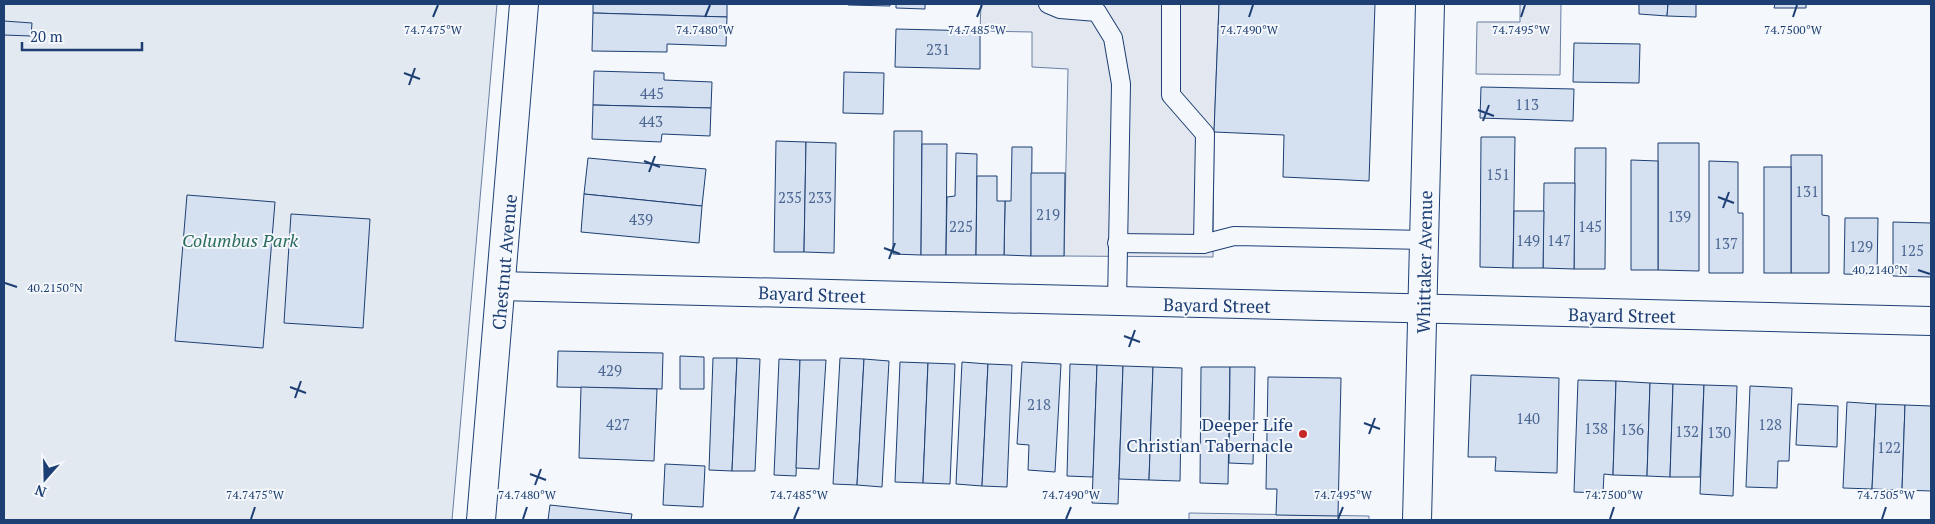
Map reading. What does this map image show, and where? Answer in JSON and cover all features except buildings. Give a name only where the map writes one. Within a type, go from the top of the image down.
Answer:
[{"type":"street","name":"Chestnut Avenue","points":[[481,520],[524,4]]},
{"type":"street","name":"Whittaker Avenue","points":[[1418,520],[1430,4]]},
{"type":"street","name":"Bayard Street","points":[[502,286],[1117,303],[1931,321]]},
{"type":"lane","points":[[1048,4],[1060,9],[1097,12],[1113,38],[1121,84],[1117,303]]},
{"type":"lane","points":[[1171,4],[1171,95],[1205,134],[1203,244]]},
{"type":"lane","points":[[1117,243],[1203,244],[1234,236],[1424,240]]},
{"type":"green space","name":"Columbus Park","points":[[4,4],[497,4],[452,520],[4,520]]},
{"type":"shaded area","points":[[981,4],[1219,4],[1214,132],[1213,257],[1064,256],[1068,69],[1032,67],[1032,32],[980,31]]},
{"type":"shaded area","points":[[1520,4],[1561,4],[1560,75],[1476,74],[1477,22],[1520,22]]},
{"type":"shaded area","points":[[1189,513],[1369,516],[1369,520],[1189,520]]},
{"type":"place","name":"Deeper Life Christian Tabernacle","points":[[1303,434]]}]
